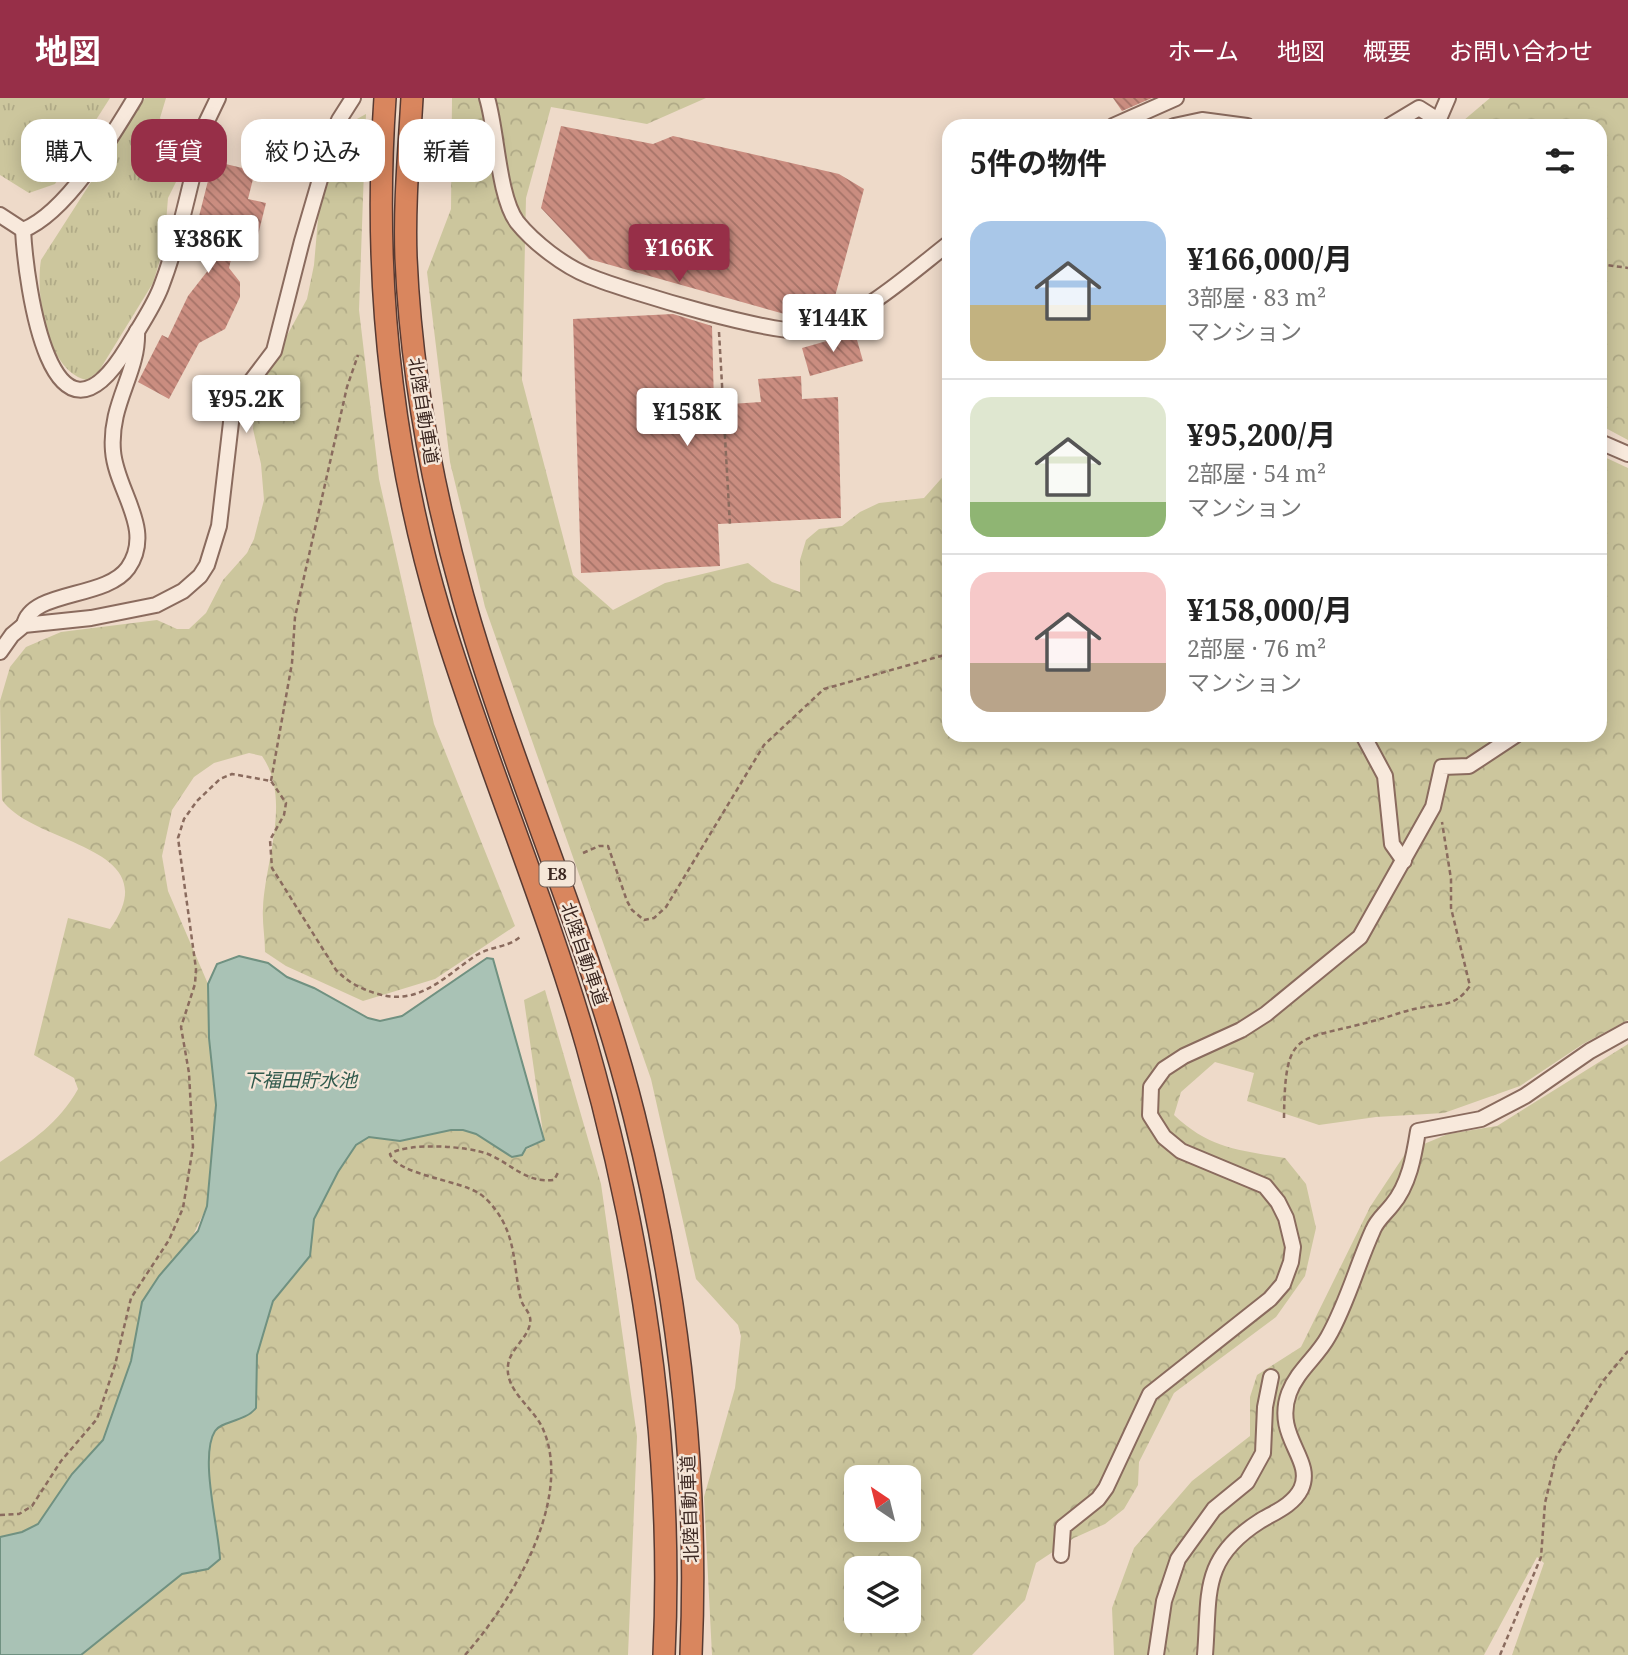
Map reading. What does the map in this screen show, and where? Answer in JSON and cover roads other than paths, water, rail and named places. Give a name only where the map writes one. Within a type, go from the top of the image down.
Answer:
[{"type":"highway","name":"北陸自動車道","points":[[385,98],[380,167],[380,260],[387,347],[399,432],[416,520],[439,609],[586,1041],[630,1218],[646,1312],[662,1461],[666,1559],[664,1655]]},
{"type":"highway","name":"北陸自動車道","points":[[412,98],[406,256],[412,343],[425,428],[441,514],[463,598],[610,1031],[634,1114],[656,1213],[672,1306],[688,1454],[693,1551],[691,1655]]},
{"type":"street","points":[[23,230],[40,223],[63,203],[135,98]]},
{"type":"street","points":[[23,230],[25,273],[34,316],[54,369],[66,385],[79,391],[96,386],[114,368],[160,288],[206,123],[218,98]]},
{"type":"street","points":[[0,652],[12,635],[24,625],[91,618],[156,605],[183,591],[207,565],[219,526],[233,405],[274,351],[333,135],[338,120],[353,98]]},
{"type":"street","points":[[487,98],[508,202],[516,220],[534,240],[587,275],[718,314],[785,332],[802,333],[831,326],[858,310],[942,248]]},
{"type":"street","points":[[1128,119],[1176,98]]},
{"type":"street","points":[[1439,119],[1448,98]]},
{"type":"street","points":[[1401,119],[1419,108],[1432,119]]},
{"type":"street","points":[[0,215],[23,230]]},
{"type":"street","points":[[24,625],[26,617],[40,606],[100,588],[118,579],[134,558],[138,524],[119,480],[112,436],[117,402],[138,349],[136,331]]},
{"type":"street","points":[[1607,446],[1628,454]]},
{"type":"street","points":[[1367,742],[1385,776],[1392,844],[1404,862]]},
{"type":"street","points":[[1061,1555],[1063,1527],[1098,1499],[1106,1488],[1150,1394],[1270,1299],[1290,1272],[1293,1247],[1286,1218],[1278,1202],[1265,1186],[1181,1151],[1164,1137],[1150,1115],[1152,1087],[1164,1069],[1266,1014],[1347,950],[1360,937],[1433,807],[1442,767],[1469,766],[1505,742]]},
{"type":"street","points":[[1205,1655],[1208,1585],[1218,1564],[1234,1544],[1257,1523],[1287,1506],[1300,1490],[1304,1477],[1302,1462],[1285,1429],[1284,1409],[1289,1391],[1301,1371],[1328,1339],[1376,1223],[1394,1204],[1405,1183],[1418,1131],[1481,1119],[1525,1096],[1590,1051],[1628,1030]]},
{"type":"street","points":[[1156,1655],[1164,1601],[1178,1559],[1213,1509],[1247,1482],[1258,1466],[1265,1444],[1265,1407],[1271,1377]]},
{"type":"water","name":"下福田貯水池","points":[[239,956],[268,963],[287,977],[314,988],[368,1018],[380,1021],[402,1016],[487,958],[493,959],[544,1140],[526,1148],[522,1155],[512,1157],[476,1134],[463,1130],[400,1141],[369,1137],[356,1145],[338,1172],[314,1219],[310,1256],[273,1301],[257,1355],[256,1408],[246,1416],[218,1428],[211,1442],[209,1475],[220,1559],[208,1569],[182,1574],[81,1655],[0,1655],[0,1537],[22,1532],[38,1524],[72,1474],[103,1440],[131,1361],[142,1302],[159,1276],[198,1231],[207,1206],[216,1105],[209,1038],[208,984],[217,964]]}]
